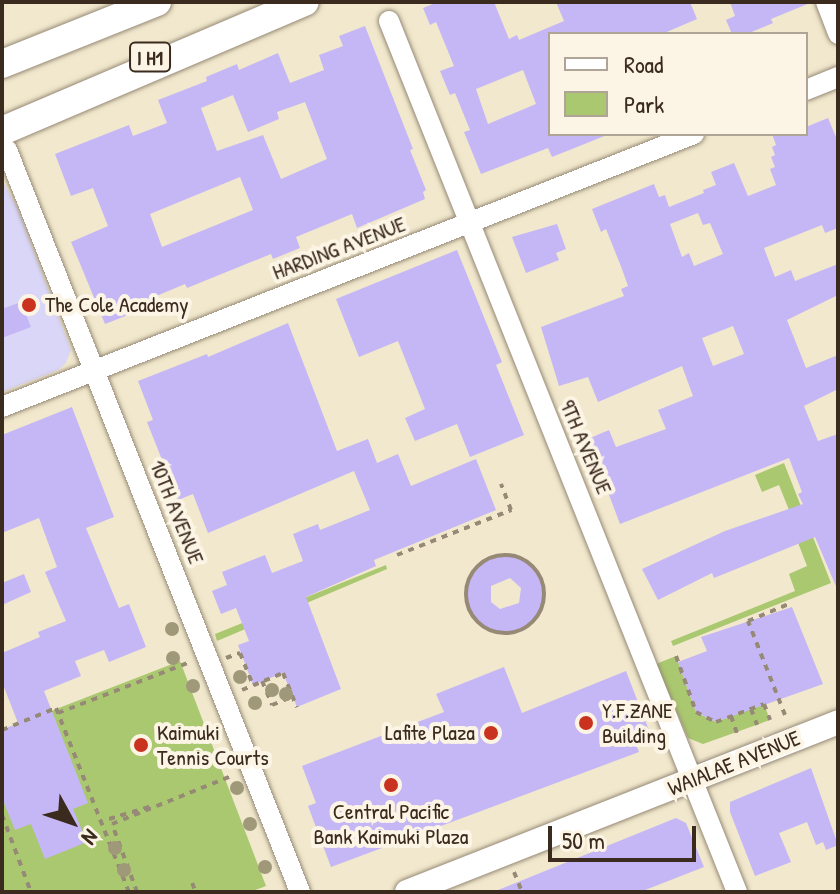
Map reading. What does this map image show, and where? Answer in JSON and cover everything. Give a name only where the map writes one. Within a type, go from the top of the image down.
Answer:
[{"type":"highway","name":"I H1","points":[[2,64],[157,2]]},
{"type":"highway","name":"I H1","points":[[2,116],[299,2]]},
{"type":"highway","points":[[4,140],[305,2]]},
{"type":"main road","name":"WAIALAE AVENUE","points":[[407,892],[838,722]]},
{"type":"street","points":[[826,2],[838,34]]},
{"type":"street","name":"9TH AVENUE","points":[[389,21],[737,892]]},
{"type":"street","points":[[808,89],[838,77]]},
{"type":"street","name":"HARDING AVENUE","points":[[2,407],[689,136]]},
{"type":"street","name":"10TH AVENUE","points":[[4,140],[300,892]]},
{"type":"path","points":[[397,555],[511,510],[501,484]]},
{"type":"path","points":[[500,640],[503,634],[526,627],[542,608],[545,596],[538,572],[529,563],[507,555],[484,561],[469,580],[466,592],[467,604],[480,624],[503,634]]},
{"type":"path","points":[[785,715],[748,621],[791,603]]},
{"type":"path","points":[[224,659],[240,653],[253,685]]},
{"type":"path","points":[[676,656],[696,712],[716,722],[764,704],[770,720]]},
{"type":"path","points":[[58,713],[195,659]]},
{"type":"path","points":[[237,691],[283,673],[297,707]]},
{"type":"path","points":[[262,681],[272,705],[292,697]]},
{"type":"path","points":[[2,730],[56,708],[129,892]]},
{"type":"path","points":[[751,709],[757,725]]},
{"type":"path","points":[[731,716],[737,733]]},
{"type":"path","points":[[137,892],[112,824],[239,773]]},
{"type":"path","points":[[109,819],[168,800]]},
{"type":"path","points":[[2,815],[31,892]]},
{"type":"path","points":[[514,871],[522,892]]},
{"type":"path","points":[[124,881],[132,878]]},
{"type":"path","points":[[192,883],[196,892]]},
{"type":"shaded area","name":"The Cole Academy","points":[[2,180],[17,207],[71,350],[66,363],[58,370],[2,392]]},
{"type":"green space","points":[[784,463],[831,583],[673,646],[671,641],[795,591],[789,574],[807,566],[792,527],[795,525],[779,485],[762,492],[755,475]]},
{"type":"green space","points":[[386,565],[387,569],[217,641],[215,634]]},
{"type":"green space","points":[[676,656],[696,712],[716,722],[764,704],[770,720],[703,744],[688,738],[656,664]]},
{"type":"green space","points":[[180,661],[266,886],[250,892],[2,892],[2,730]]},
{"type":"building","points":[[438,2],[494,2],[509,39],[517,35],[519,40],[564,21],[556,2],[690,2],[697,19],[667,32],[548,32],[548,136],[604,136],[552,157],[548,148],[481,174],[464,132],[470,130],[455,93],[450,95],[440,71],[454,66],[436,22],[430,25],[423,8]],"holes":[[[523,70],[536,104],[488,124],[476,89]]]},
{"type":"building","points":[[730,2],[810,2],[771,19],[773,23],[752,32],[731,32],[726,20],[735,16]]},
{"type":"building","points":[[365,26],[413,149],[410,150],[426,190],[423,192],[425,199],[357,228],[352,214],[296,237],[300,248],[273,259],[271,254],[187,288],[185,284],[154,297],[156,304],[105,324],[71,242],[108,226],[93,188],[71,196],[55,154],[129,125],[133,136],[167,123],[158,100],[207,81],[206,77],[237,64],[239,70],[278,53],[290,83],[324,70],[319,55],[343,46],[339,36]],"holes":[[[233,95],[248,132],[279,119],[277,112],[305,102],[327,159],[281,179],[263,135],[217,151],[201,108]],[[240,177],[253,210],[162,247],[150,214]]]},
{"type":"building","points":[[828,118],[838,142],[838,228],[825,233],[822,225],[764,248],[775,277],[791,270],[795,281],[838,264],[838,295],[787,320],[806,368],[838,355],[838,389],[804,406],[818,441],[838,434],[838,591],[815,537],[714,578],[712,573],[658,600],[642,569],[725,531],[803,504],[798,494],[802,492],[789,458],[620,524],[588,439],[609,430],[616,447],[666,429],[658,410],[693,396],[682,366],[598,402],[588,377],[559,386],[541,327],[624,296],[621,289],[628,286],[622,269],[606,229],[601,232],[592,209],[654,184],[659,197],[665,195],[669,207],[716,185],[711,172],[734,163],[748,196],[776,185],[770,169],[775,167],[771,157],[775,155],[772,147],[776,145],[773,136],[808,136],[808,126]],"holes":[[[698,213],[703,225],[710,223],[723,254],[694,266],[689,253],[682,257],[670,224]],[[733,326],[744,354],[713,366],[702,338]]]},
{"type":"building","points":[[557,224],[566,249],[556,253],[559,260],[526,273],[512,237]]},
{"type":"building","points":[[457,250],[502,362],[496,365],[524,435],[470,457],[457,424],[415,441],[405,418],[425,409],[398,341],[359,357],[336,299]]},
{"type":"building","points":[[21,302],[31,327],[2,338],[2,309]]},
{"type":"building","points":[[288,323],[337,451],[368,439],[377,463],[398,454],[411,486],[476,459],[496,510],[374,560],[376,566],[306,597],[341,689],[297,707],[283,673],[253,685],[238,645],[249,641],[236,608],[221,614],[212,591],[227,585],[222,572],[265,555],[272,573],[303,561],[293,534],[318,524],[320,530],[370,510],[354,471],[208,533],[193,494],[178,500],[147,422],[153,420],[138,381],[207,354],[208,357]]},
{"type":"building","points":[[72,407],[114,517],[86,528],[119,608],[129,604],[146,647],[109,662],[104,650],[75,661],[81,676],[44,691],[88,803],[73,809],[87,842],[45,859],[31,824],[15,830],[2,798],[2,730],[18,723],[2,682],[2,653],[40,637],[38,632],[66,621],[45,572],[57,567],[39,518],[2,533],[2,435]]},
{"type":"building","points":[[507,555],[529,563],[538,572],[545,596],[542,608],[526,627],[503,634],[480,624],[467,604],[469,580],[484,561]],"holes":[[[510,578],[521,588],[519,603],[500,609],[491,602],[491,586]]]},
{"type":"building","points":[[24,574],[31,592],[2,605],[2,583]]},
{"type":"building","points":[[792,607],[823,684],[716,722],[696,712],[678,662],[707,651],[701,637]]},
{"type":"building","points":[[504,667],[522,713],[626,671],[650,733],[634,739],[639,752],[331,867],[308,806],[316,803],[302,766],[444,712],[436,694]]},
{"type":"building","points":[[811,768],[838,845],[826,850],[823,842],[816,845],[807,822],[779,833],[791,862],[755,876],[730,812],[730,802]]},
{"type":"building","points":[[676,818],[686,823],[704,867],[640,892],[493,892]]},
{"type":"place","name":"The Cole Academy","points":[[29,305]]},
{"type":"place","name":"Y.F.ZANE Building","points":[[586,723]]},
{"type":"place","name":"Lafite Plaza","points":[[491,733]]},
{"type":"place","name":"Kaimuki Tennis Courts","points":[[141,745]]},
{"type":"place","name":"Central Pacific Bank Kaimuki Plaza","points":[[391,785]]}]
